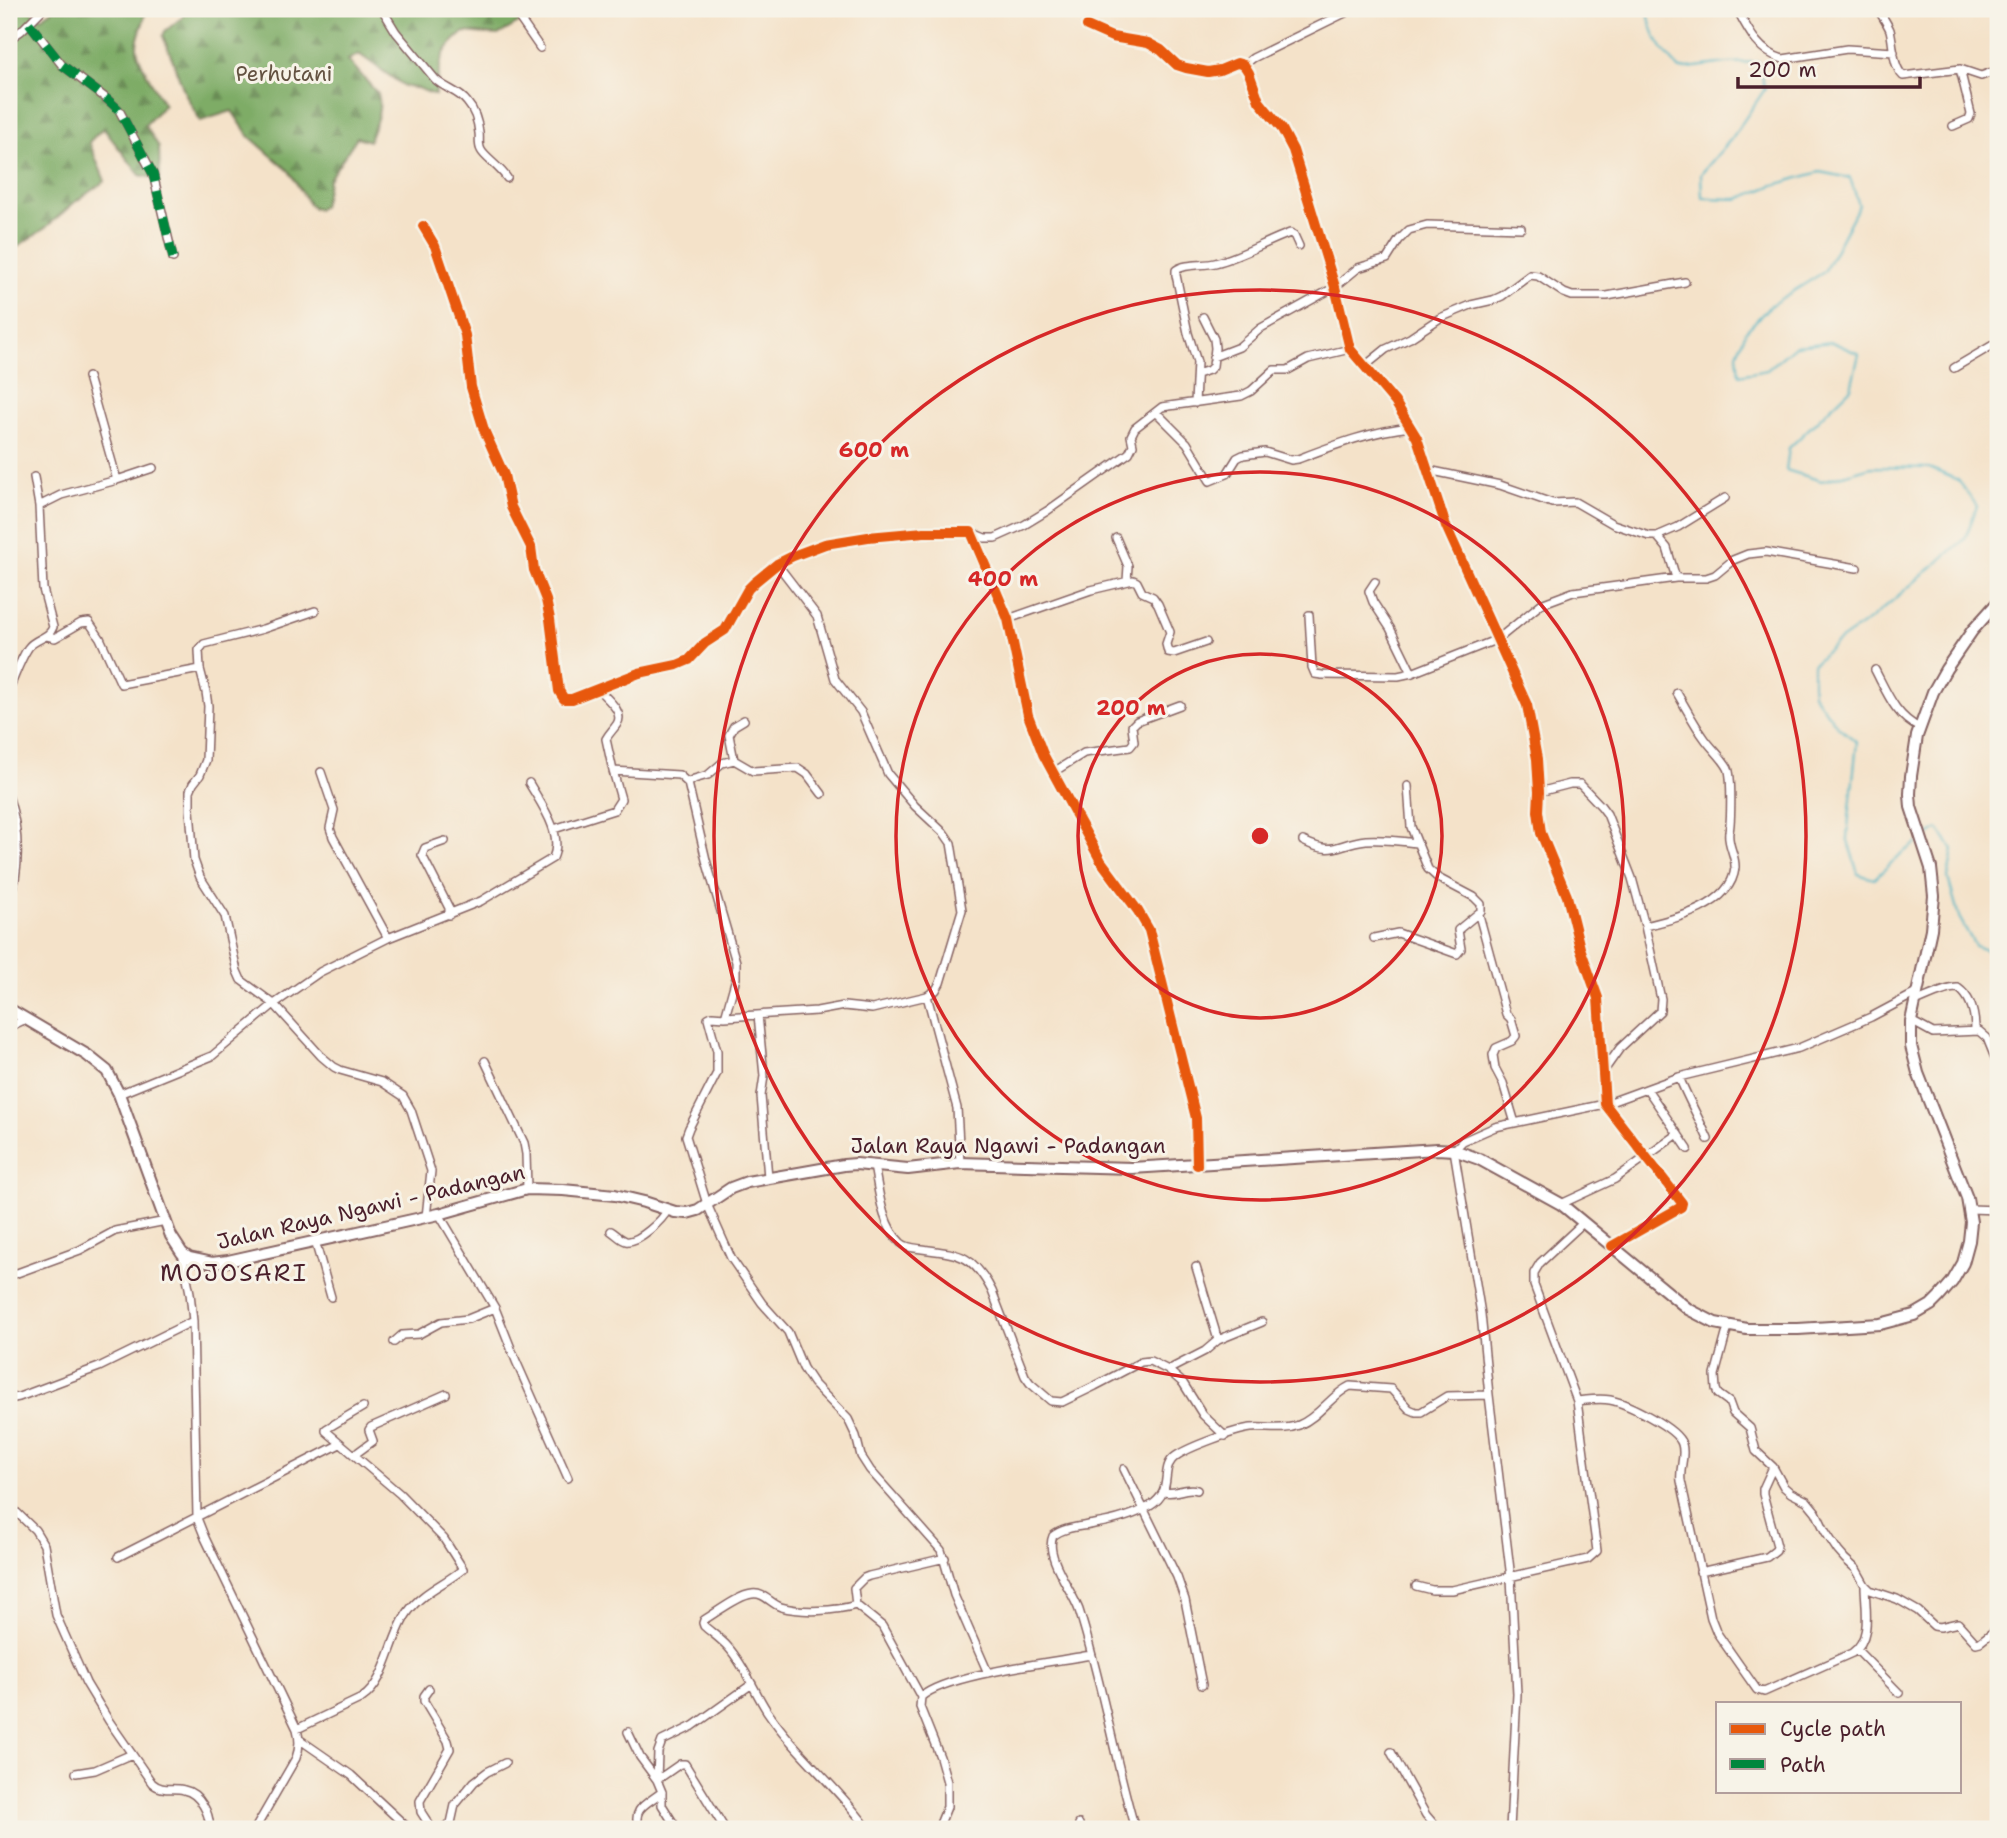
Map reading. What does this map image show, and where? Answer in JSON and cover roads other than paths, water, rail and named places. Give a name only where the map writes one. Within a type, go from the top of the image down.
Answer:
[{"type":"highway","name":"Jalan Raya Ngawi - Padangan","points":[[182,1253],[196,1261],[220,1262],[269,1254],[315,1241],[439,1214],[527,1189],[563,1189],[615,1195],[687,1213],[698,1210],[731,1188],[768,1177],[844,1165],[908,1169],[960,1163],[1097,1168],[1197,1165],[1437,1149],[1454,1150],[1479,1159],[1561,1204],[1688,1309],[1707,1320],[1728,1327],[1747,1329],[1798,1329],[1860,1326],[1914,1315],[1931,1305],[1945,1291],[1963,1263],[1971,1231],[1970,1209],[1959,1174],[1914,1063],[1911,1046],[1911,1021],[1929,937],[1934,879],[1910,794],[1911,776],[1920,728],[1933,692],[1972,631],[1998,602]]},
{"type":"highway","points":[[9,1009],[102,1065],[113,1081],[171,1236],[182,1253]]},
{"type":"street","points":[[9,39],[43,9]]},
{"type":"street","points":[[382,9],[396,32],[435,79],[458,93],[468,103],[477,124],[480,148],[507,178]]},
{"type":"street","points":[[513,9],[540,48]]},
{"type":"street","points":[[1244,65],[1253,58],[1353,9]]},
{"type":"street","points":[[1737,9],[1763,50],[1783,59],[1847,49],[1894,52]]},
{"type":"street","points":[[1878,9],[1889,30],[1899,71],[1903,76],[1960,69],[1981,76],[1998,71]]},
{"type":"street","points":[[29,23],[62,65],[119,110],[153,174],[173,258]]},
{"type":"street","points":[[1087,26],[1112,37],[1148,43],[1161,50],[1177,65],[1186,68],[1208,72],[1237,63],[1244,65],[1259,101],[1282,129],[1293,150],[1335,287],[1350,349],[1395,402],[1411,427],[1446,526],[1530,712],[1537,759],[1541,833],[1567,896],[1580,948],[1597,990],[1605,1104],[1682,1205],[1612,1246]]},
{"type":"street","points":[[1953,126],[1969,119],[1971,114],[1960,69]]},
{"type":"street","points":[[1213,357],[1239,347],[1261,328],[1335,287],[1357,268],[1387,259],[1399,240],[1416,227],[1427,225],[1521,228]]},
{"type":"street","points":[[424,226],[435,246],[464,335],[471,387],[481,419],[504,475],[511,507],[531,547],[534,570],[550,619],[559,691],[567,700],[639,673],[690,660],[705,643],[725,630],[748,589],[764,574],[811,549],[838,541],[923,532],[971,532],[985,538],[995,538],[1047,511],[1129,453],[1135,428],[1166,405],[1241,396],[1274,370],[1292,369],[1308,359],[1350,349]]},
{"type":"street","points":[[1195,403],[1197,362],[1176,275],[1178,268],[1219,262],[1290,233],[1294,235],[1299,246]]},
{"type":"street","points":[[1365,366],[1386,349],[1410,338],[1440,318],[1502,296],[1530,275],[1538,276],[1572,296],[1607,296],[1685,282]]},
{"type":"street","points":[[1197,374],[1211,369],[1215,348],[1214,339],[1203,317]]},
{"type":"street","points":[[1954,368],[1998,342]]},
{"type":"street","points":[[88,377],[117,480]]},
{"type":"street","points":[[1156,412],[1187,443],[1210,481],[1227,474],[1242,455],[1265,452],[1294,460],[1382,430],[1411,427]]},
{"type":"street","points":[[39,506],[61,495],[153,468]]},
{"type":"street","points":[[1428,470],[1500,485],[1552,503],[1575,502],[1613,524],[1640,535],[1657,536],[1678,527],[1725,498]]},
{"type":"street","points":[[9,689],[28,649],[47,636],[52,630],[53,622],[43,589],[39,506],[34,477]]},
{"type":"street","points":[[971,532],[1008,619],[1028,715],[1052,773],[1101,861],[1149,930],[1196,1118],[1197,1165]]},
{"type":"street","points":[[1657,536],[1667,548],[1676,578]]},
{"type":"street","points":[[1116,538],[1128,566],[1127,581]]},
{"type":"street","points":[[1309,615],[1312,667],[1315,674],[1398,676],[1498,639],[1541,604],[1573,592],[1676,578],[1712,577],[1742,554],[1766,552],[1857,568]]},
{"type":"street","points":[[777,565],[817,616],[835,679],[861,712],[888,774],[915,806],[944,833],[951,844],[962,910],[940,983],[936,990],[927,996],[872,1009],[844,1006],[817,1011],[708,1018],[717,1051],[717,1073],[686,1136],[707,1204],[734,1263],[762,1303],[788,1332],[803,1368],[813,1383],[848,1419],[866,1463],[936,1543],[945,1558],[954,1595],[988,1673]]},
{"type":"street","points":[[1008,619],[1091,590],[1136,581],[1142,592],[1153,597],[1158,604],[1170,632],[1166,644],[1168,652],[1174,653],[1206,642]]},
{"type":"street","points":[[1375,582],[1369,591],[1371,598],[1390,628],[1412,673]]},
{"type":"street","points":[[315,611],[263,629],[204,644],[200,650],[200,669],[208,706],[206,760],[201,775],[190,791],[194,860],[200,877],[225,916],[239,976],[245,983],[274,1004],[334,1067],[382,1082],[408,1102],[431,1171],[426,1217]]},
{"type":"street","points":[[47,636],[55,638],[81,623],[89,622],[100,638],[121,684],[200,669]]},
{"type":"street","points":[[1875,670],[1898,710],[1920,728]]},
{"type":"street","points":[[554,830],[610,813],[618,807],[621,799],[606,739],[619,717],[615,708],[598,690]]},
{"type":"street","points":[[1645,926],[1687,916],[1704,906],[1729,884],[1734,872],[1734,856],[1729,839],[1730,771],[1704,738],[1677,693]]},
{"type":"street","points":[[1052,773],[1084,753],[1130,747],[1134,742],[1132,726],[1137,720],[1180,705]]},
{"type":"street","points":[[734,760],[729,735],[734,726],[744,720]]},
{"type":"street","points":[[688,783],[708,775],[722,763],[734,760],[753,771],[797,768],[807,774],[822,794]]},
{"type":"street","points":[[614,771],[679,775],[688,783],[706,860],[736,962],[736,978],[725,1017]]},
{"type":"street","points":[[321,772],[334,810],[330,828],[332,837],[388,939]]},
{"type":"street","points":[[118,1094],[212,1056],[274,1004],[320,972],[388,939],[489,897],[553,858],[554,830],[529,783]]},
{"type":"street","points":[[1539,792],[1580,784],[1601,806],[1607,814],[1632,878],[1645,926],[1661,999],[1660,1011],[1620,1048],[1602,1073]]},
{"type":"street","points":[[1374,938],[1398,933],[1457,954],[1461,949],[1458,930],[1479,915],[1482,908],[1478,901],[1428,869],[1411,827],[1408,786]]},
{"type":"street","points":[[9,798],[18,858],[9,904]]},
{"type":"street","points":[[1303,841],[1321,849],[1366,840],[1416,843]]},
{"type":"street","points":[[446,841],[425,848],[422,855],[449,908],[449,915]]},
{"type":"street","points":[[1479,915],[1506,1014],[1511,1019],[1516,1036],[1512,1041],[1496,1048],[1493,1055],[1515,1123]]},
{"type":"street","points":[[1510,1829],[1517,1694],[1511,1578],[1481,1314],[1454,1150],[1460,1143],[1485,1130],[1605,1104],[1679,1077],[1799,1048],[1915,998],[1947,989],[1958,988],[1965,993],[1973,1007],[1975,1030]]},
{"type":"street","points":[[927,996],[957,1108],[960,1163]]},
{"type":"street","points":[[758,1015],[764,1076],[761,1096],[768,1177]]},
{"type":"street","points":[[9,1027],[26,1019]]},
{"type":"street","points":[[1911,1021],[1933,1033],[1963,1033],[1975,1030],[1982,1032],[1998,1065]]},
{"type":"street","points":[[485,1062],[524,1143],[527,1189]]},
{"type":"street","points":[[1679,1077],[1708,1139]]},
{"type":"street","points":[[1647,1090],[1688,1149]]},
{"type":"street","points":[[1561,1204],[1604,1185],[1678,1134]]},
{"type":"street","points":[[874,1166],[885,1213],[894,1234],[904,1245],[948,1252],[972,1262],[992,1291],[1025,1376],[1051,1401],[1062,1402],[1141,1362],[1150,1361],[1168,1370],[1183,1383],[1203,1415],[1225,1436]]},
{"type":"street","points":[[611,1231],[628,1242],[657,1224],[668,1209]]},
{"type":"street","points":[[1970,1209],[1998,1210]]},
{"type":"street","points":[[439,1214],[495,1308],[568,1478]]},
{"type":"street","points":[[9,1276],[80,1250],[115,1231],[166,1221]]},
{"type":"street","points":[[1416,1586],[1442,1591],[1511,1578],[1588,1559],[1597,1551],[1577,1401],[1535,1292],[1534,1279],[1540,1263],[1583,1223]]},
{"type":"street","points":[[315,1241],[331,1297]]},
{"type":"street","points":[[182,1253],[193,1321],[197,1518],[297,1729],[299,1739],[296,1758],[255,1829]]},
{"type":"street","points":[[1196,1267],[1218,1340]]},
{"type":"street","points":[[394,1342],[402,1335],[418,1334],[441,1322],[468,1319],[495,1308]]},
{"type":"street","points":[[9,1399],[99,1367],[193,1321]]},
{"type":"street","points":[[1168,1370],[1205,1351],[1218,1340],[1262,1322]]},
{"type":"street","points":[[1728,1327],[1715,1375],[1718,1394],[1729,1402],[1733,1413],[1751,1428],[1756,1451],[1773,1466],[1787,1490],[1807,1502],[1816,1512],[1838,1551],[1856,1569],[1865,1585],[1872,1591],[1897,1599],[1918,1611],[1934,1626],[1943,1627],[1953,1622],[1958,1623],[1976,1643],[1997,1630]]},
{"type":"street","points":[[1135,1829],[1078,1609],[1055,1563],[1051,1540],[1053,1536],[1064,1530],[1112,1521],[1143,1509],[1157,1501],[1165,1492],[1168,1465],[1186,1451],[1249,1428],[1270,1429],[1299,1425],[1350,1386],[1391,1389],[1409,1409],[1416,1412],[1421,1412],[1447,1396],[1489,1395]]},
{"type":"street","points":[[354,1455],[373,1441],[369,1430],[371,1427],[446,1394]]},
{"type":"street","points":[[1577,1401],[1601,1399],[1620,1402],[1678,1436],[1684,1448],[1680,1468],[1681,1481],[1714,1626],[1760,1692],[1777,1687],[1857,1650],[1865,1636],[1865,1585]]},
{"type":"street","points":[[297,1729],[362,1698],[371,1691],[409,1610],[426,1594],[463,1569],[436,1530],[400,1494],[326,1432],[326,1429],[363,1407]]},
{"type":"street","points":[[118,1557],[340,1444]]},
{"type":"street","points":[[1700,1572],[1768,1558],[1777,1548],[1763,1494],[1773,1466]]},
{"type":"street","points":[[1124,1469],[1173,1567],[1181,1589],[1202,1685]]},
{"type":"street","points":[[1165,1492],[1190,1488],[1197,1490]]},
{"type":"street","points":[[9,1505],[40,1536],[46,1551],[56,1615],[86,1683],[157,1787],[186,1790],[198,1798],[209,1817],[209,1829]]},
{"type":"street","points":[[939,1829],[947,1807],[947,1782],[940,1756],[920,1707],[921,1697],[883,1626],[856,1605],[854,1588],[864,1578],[945,1558]]},
{"type":"street","points":[[856,1605],[834,1610],[792,1609],[777,1606],[764,1597],[753,1594],[704,1620],[704,1626],[729,1648],[768,1712],[868,1829]]},
{"type":"street","points":[[1857,1650],[1899,1693]]},
{"type":"street","points":[[921,1697],[939,1686],[988,1673],[1091,1655]]},
{"type":"street","points":[[657,1780],[658,1752],[662,1741],[693,1726],[752,1684]]},
{"type":"street","points":[[429,1689],[424,1701],[450,1749],[420,1801],[421,1812],[432,1829]]},
{"type":"street","points":[[628,1732],[637,1751],[657,1780],[662,1792],[662,1805],[677,1829]]},
{"type":"street","points":[[299,1739],[351,1775],[410,1829]]},
{"type":"street","points":[[1391,1752],[1426,1815],[1437,1829]]},
{"type":"street","points":[[76,1773],[95,1770],[132,1754]]},
{"type":"street","points":[[441,1829],[453,1820],[455,1805],[474,1782],[505,1763]]},
{"type":"street","points":[[657,1780],[680,1764],[685,1765],[725,1829]]},
{"type":"street","points":[[639,1829],[637,1812],[662,1792]]},
{"type":"waterway","points":[[1648,9],[1658,42],[1680,69],[1759,62],[1765,89],[1732,138],[1701,174],[1702,198],[1738,199],[1820,172],[1850,178],[1859,205],[1824,272],[1771,305],[1746,331],[1737,354],[1739,375],[1767,370],[1795,346],[1832,342],[1859,354],[1851,388],[1789,448],[1786,470],[1822,481],[1871,467],[1929,468],[1958,480],[1977,506],[1965,539],[1813,664],[1813,694],[1838,727],[1857,742],[1847,837],[1858,874],[1874,879],[1917,843]]},
{"type":"waterway","points":[[1925,838],[1938,829],[1953,849],[1948,878],[1959,917],[1975,946],[1991,952],[1998,947]]},
{"type":"district","name":"MOJOSARI","points":[[234,1273]]},
{"type":"park label","name":"Perhutani","points":[[284,74]]}]
